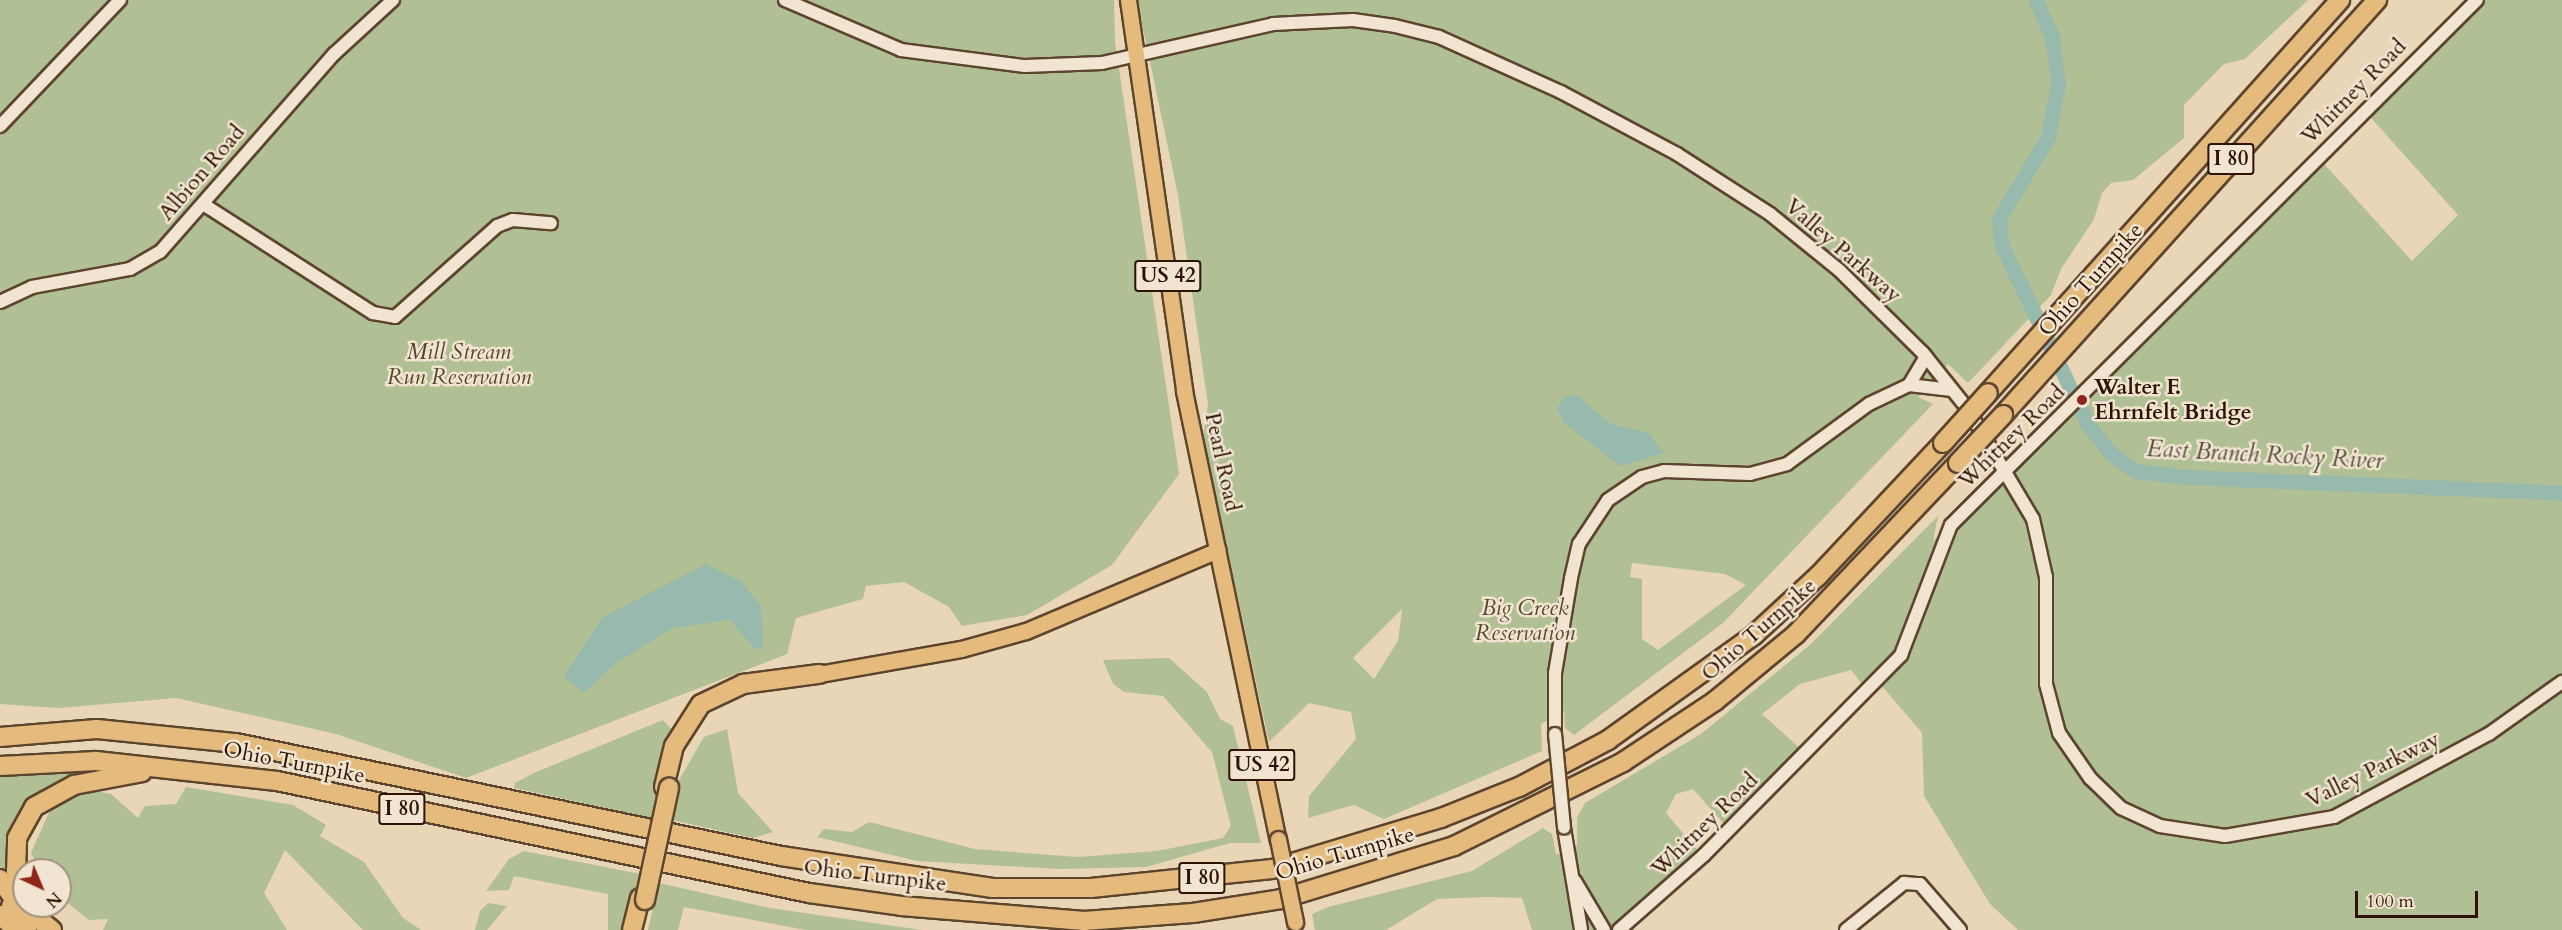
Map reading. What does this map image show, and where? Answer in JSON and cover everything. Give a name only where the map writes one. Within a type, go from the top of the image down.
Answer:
[{"type":"highway","name":"Ohio Turnpike","points":[[0,737],[97,729],[236,743],[781,856],[993,888],[1091,888],[1272,869],[1441,818],[1519,787],[1608,740],[1754,635],[1818,576],[1943,443],[2075,293],[2340,0]]},
{"type":"highway","name":"Ohio Turnpike","points":[[0,766],[96,760],[184,767],[277,781],[809,894],[901,906],[1084,921],[1193,913],[1281,899],[1454,846],[1623,762],[1715,701],[1796,634],[2003,415],[2377,0]]},
{"type":"highway","points":[[638,930],[674,746],[701,704],[743,684],[819,674]]},
{"type":"highway","points":[[0,723],[97,729]]},
{"type":"highway","points":[[16,858],[17,838],[44,800],[112,776],[184,767]]},
{"type":"highway","points":[[0,879],[14,899],[52,930]]},
{"type":"highway","points":[[0,893],[27,930]]},
{"type":"highway","points":[[632,930],[643,899]]},
{"type":"highway","points":[[0,915],[16,930]]},
{"type":"highway","points":[[42,918],[52,930]]},
{"type":"main road","name":"Pearl Road","points":[[1128,0],[1184,391],[1296,926]]},
{"type":"main road","points":[[819,674],[961,650],[1026,631],[1218,550]]},
{"type":"street","points":[[0,126],[120,0]]},
{"type":"street","name":"Albion Road","points":[[0,302],[32,287],[130,269],[160,252],[334,54],[393,0]]},
{"type":"street","name":"Valley Parkway","points":[[785,0],[901,50],[958,60],[1068,66],[1137,56],[1237,31],[1318,19],[1395,26],[1439,37],[1561,92],[1721,182],[1839,270],[1926,357],[2008,470],[2033,519],[2046,577],[2046,684],[2059,733],[2090,778],[2121,808],[2160,826],[2225,836],[2334,817],[2489,734],[2562,682]]},
{"type":"street","name":"Whitney Road","points":[[1619,930],[1662,896],[1876,686],[1901,655],[1941,541],[2008,470],[2070,412],[2477,0]]},
{"type":"street","points":[[203,204],[373,313],[395,317],[497,226],[513,220],[551,223]]},
{"type":"street","points":[[1909,385],[1926,357]]},
{"type":"street","points":[[1581,930],[1564,828],[1555,734],[1555,673],[1579,544],[1608,500],[1642,477],[1664,471],[1750,474],[1787,464],[1869,404],[1909,385],[1952,390]]},
{"type":"street","points":[[1570,869],[1604,930]]},
{"type":"street","points":[[1846,930],[1904,883],[1920,884],[1960,930]]},
{"type":"green space","name":"Mill Stream Run Reservation","points":[[0,0],[1114,0],[1115,42],[1179,474],[1112,565],[1027,615],[962,626],[949,607],[904,582],[866,586],[863,599],[796,618],[787,654],[466,778],[336,734],[176,698],[58,708],[0,704]]},
{"type":"green space","name":"Big Creek Reservation","points":[[1137,0],[2308,0],[2245,59],[2224,64],[2184,105],[2184,138],[2133,180],[2111,183],[2102,193],[2094,219],[2061,269],[2051,295],[1968,383],[1948,364],[1918,397],[1933,404],[1723,623],[1574,735],[1565,728],[1564,711],[1541,724],[1542,751],[1384,819],[1354,805],[1308,818],[1309,796],[1356,739],[1351,712],[1309,703],[1269,742],[1224,533],[1211,533],[1198,471],[1208,405],[1178,195]],"holes":[[[1632,563],[1725,574],[1746,585],[1658,650],[1642,639],[1642,579],[1630,577]],[[1402,609],[1398,641],[1374,679],[1353,658]]]},
{"type":"green space","points":[[2476,0],[2562,0],[2562,930],[2018,930],[1990,904],[1924,796],[1922,733],[1875,678],[1865,688],[1851,670],[1800,684],[1762,714],[1802,750],[1725,825],[1693,789],[1676,794],[1666,813],[1699,852],[1623,930],[1532,930],[1522,898],[1488,897],[1437,899],[1386,930],[1315,930],[1312,914],[1328,907],[1472,871],[1543,828],[1552,834],[1556,855],[1577,846],[1577,818],[1585,803],[1701,734],[1811,644],[1938,516],[1933,541],[2317,156],[2412,261],[2458,215],[2364,110]]},
{"type":"green space","points":[[1169,658],[1207,692],[1220,719],[1233,726],[1261,843],[1230,843],[1146,867],[1060,869],[917,861],[817,837],[824,829],[852,832],[869,822],[975,849],[1078,857],[1157,851],[1223,838],[1231,826],[1212,752],[1163,696],[1124,692],[1113,684],[1103,660]]},
{"type":"green space","points":[[663,720],[674,732],[652,818],[514,788],[515,783],[536,772]]},
{"type":"green space","points":[[727,729],[738,793],[773,832],[753,838],[667,819],[674,789],[704,737]]},
{"type":"green space","points":[[108,770],[39,792],[15,822],[6,878],[0,866],[0,776]]},
{"type":"green space","points":[[186,787],[293,805],[326,825],[320,836],[364,862],[403,918],[421,930],[363,930],[285,850],[264,893],[287,930],[103,930],[108,919],[89,920],[72,907],[72,858],[34,858],[31,853],[51,808],[88,790],[111,794],[138,818],[145,806],[176,804]]},
{"type":"green space","points":[[524,851],[640,874],[628,930],[608,930],[608,894],[514,876],[509,890],[486,891],[509,859]]},
{"type":"green space","points":[[659,883],[770,908],[922,930],[806,930],[684,907],[678,930],[648,930]]},
{"type":"green space","points":[[488,903],[507,906],[487,930],[475,930],[480,911]]},
{"type":"water","points":[[1577,395],[1609,423],[1648,433],[1664,453],[1620,466],[1564,423],[1557,409],[1564,397]]},
{"type":"water","points":[[705,564],[742,582],[761,606],[763,650],[754,648],[730,620],[672,628],[615,664],[584,693],[564,676],[603,617]]},
{"type":"waterway","name":"East Branch Rocky River","points":[[2036,0],[2052,37],[2058,83],[2048,137],[1999,219],[2001,244],[2087,423],[2111,454],[2135,471],[2187,477],[2562,493]]},
{"type":"place","name":"Walter F. Ehrnfelt Bridge","points":[[2082,400]]}]
